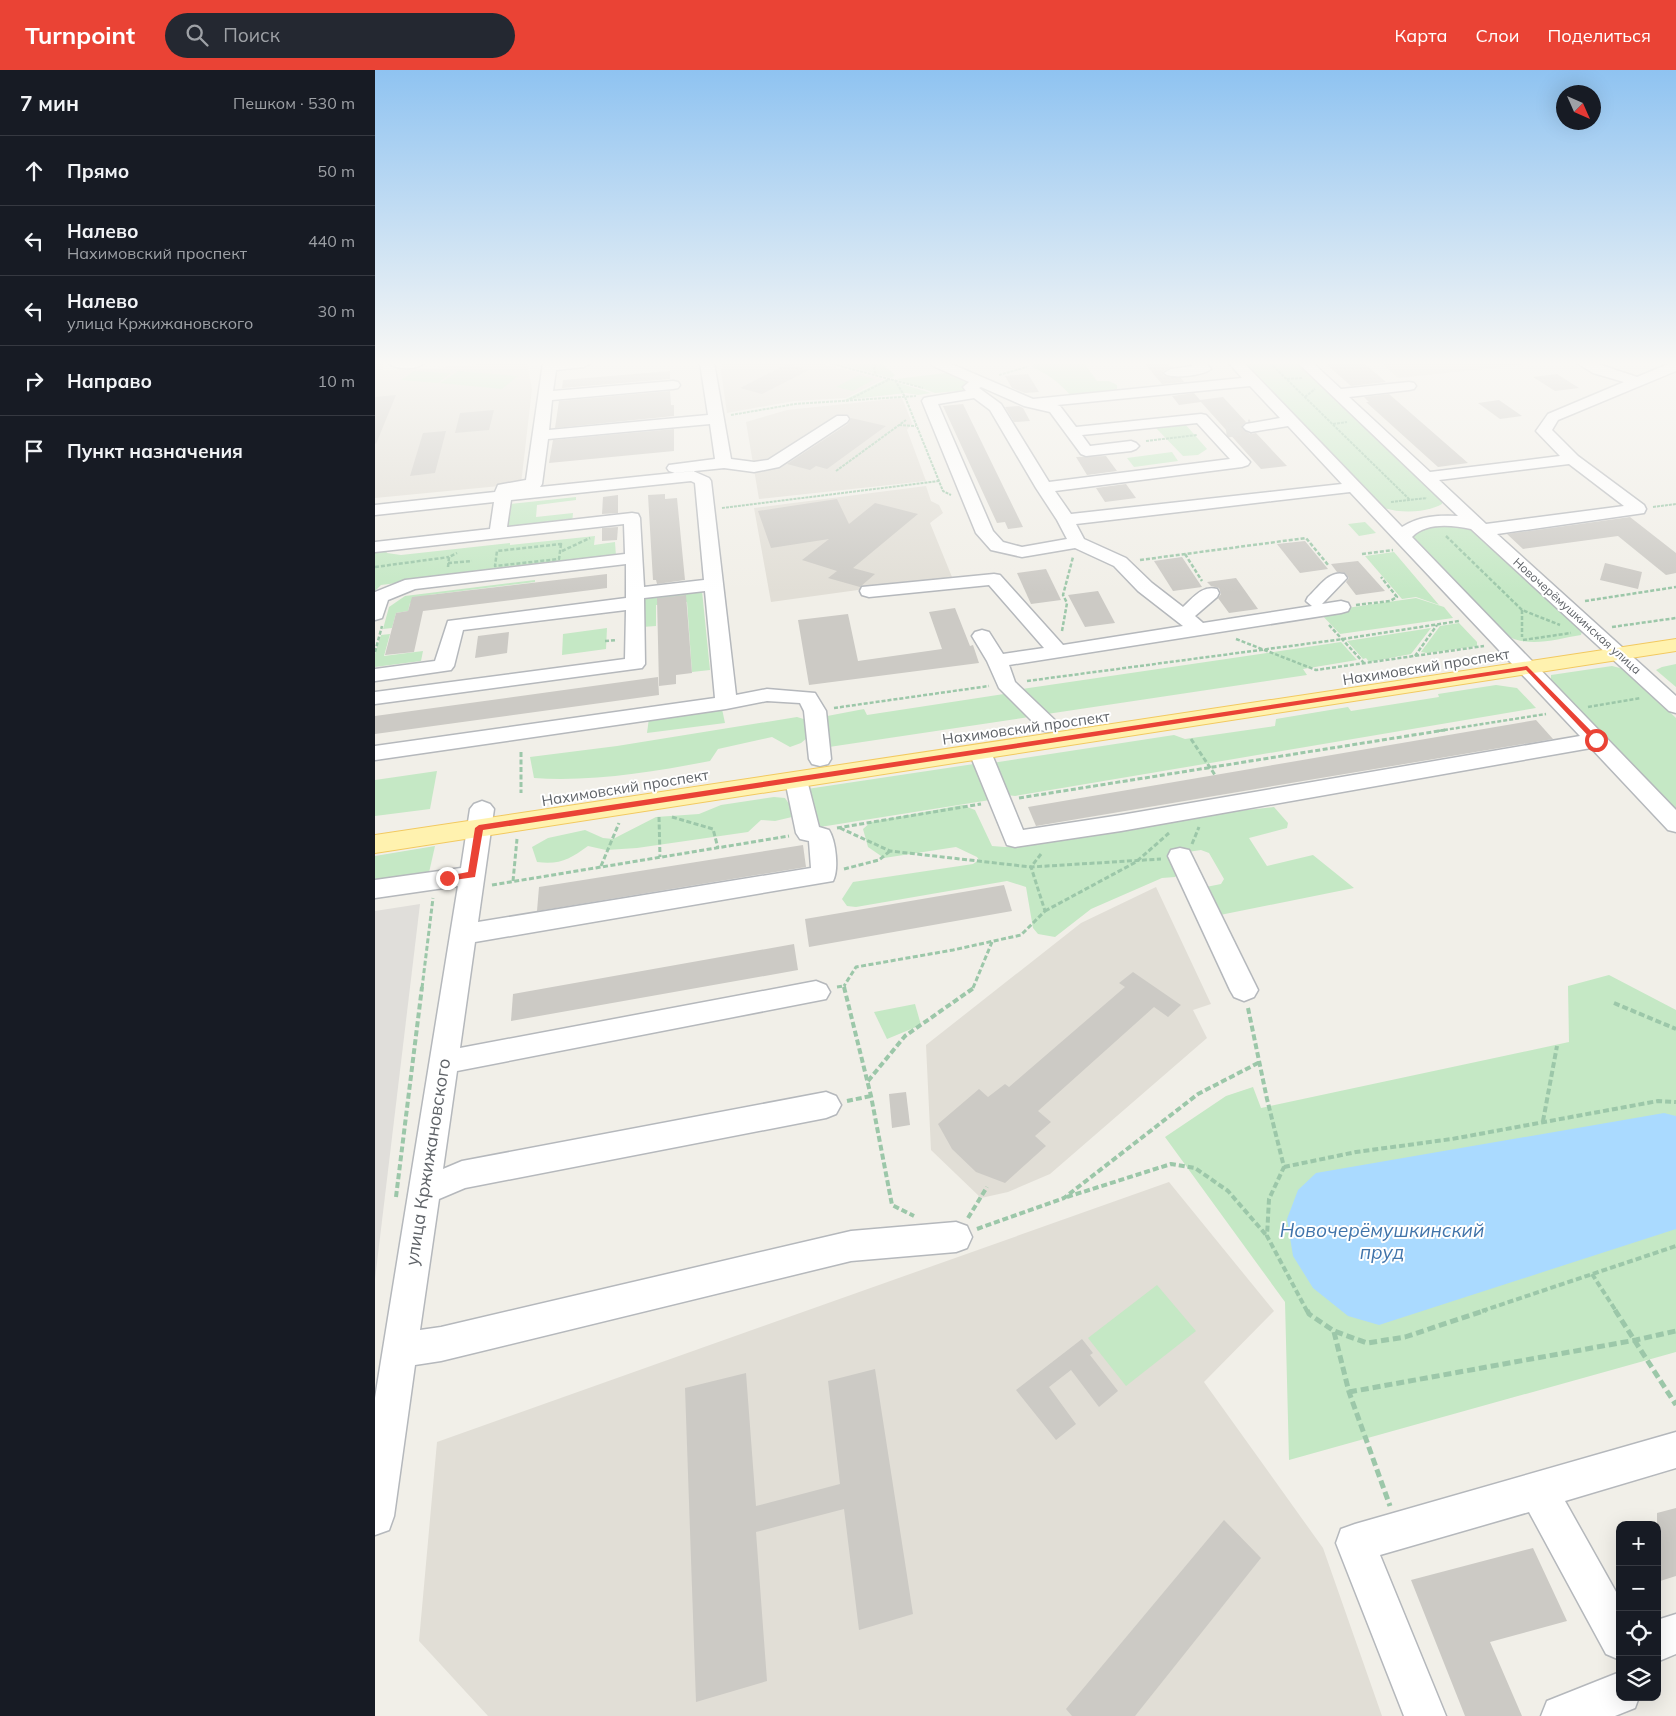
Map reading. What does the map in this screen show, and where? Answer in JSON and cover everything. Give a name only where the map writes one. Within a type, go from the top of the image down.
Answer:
[{"type":"main road","name":"Нахимовский проспект","points":[[375,844],[481,819],[820,759],[1520,651],[1611,640],[1676,629]]},
{"type":"main road","name":"Нахимовский проспект","points":[[1611,640],[1676,644]]},
{"type":"main road","name":"Нахимовский проспект","points":[[375,826],[481,819],[796,780],[980,752],[1520,651]]},
{"type":"street","points":[[535,484],[540,440]]},
{"type":"street","points":[[720,440],[724,462]]},
{"type":"street","points":[[375,510],[504,493],[535,484],[724,462],[754,468],[773,464],[809,440]]},
{"type":"street","points":[[945,440],[985,533],[997,546],[1022,552],[1077,542],[1120,562],[1145,587],[1199,629]]},
{"type":"street","points":[[1015,440],[1044,488],[1066,520],[1077,542]]},
{"type":"street","points":[[1078,440],[1085,451],[1131,446]]},
{"type":"street","points":[[1044,488],[1242,462],[1225,440]]},
{"type":"street","points":[[1309,440],[1355,487],[1383,508],[1402,537],[1520,651],[1596,740],[1676,824]]},
{"type":"street","name":"Новочерёмушкинская улица","points":[[1387,440],[1427,477],[1443,498],[1611,640],[1676,707]]},
{"type":"street","points":[[1553,440],[1572,459],[1638,510]]},
{"type":"street","points":[[1427,477],[1572,459]]},
{"type":"street","points":[[375,500],[504,493],[693,476],[703,481],[726,703]]},
{"type":"street","points":[[1066,520],[1355,487]]},
{"type":"street","points":[[498,533],[504,493]]},
{"type":"street","points":[[1383,508],[1409,515],[1439,511],[1447,506],[1443,498]]},
{"type":"street","points":[[1402,537],[1408,530],[1418,524],[1455,520],[1479,527],[1497,529],[1638,510]]},
{"type":"street","points":[[375,547],[632,518],[635,598],[635,664],[375,698]]},
{"type":"street","points":[[375,614],[380,597],[411,584],[634,558]]},
{"type":"street","points":[[1315,601],[1338,578]]},
{"type":"street","points":[[869,591],[994,579],[1058,651]]},
{"type":"street","points":[[375,675],[444,666],[455,626],[714,584]]},
{"type":"street","points":[[1183,617],[1210,593]]},
{"type":"street","points":[[997,661],[1341,608]]},
{"type":"street","points":[[983,636],[997,661],[1006,684],[1049,724]]},
{"type":"street","points":[[375,753],[767,696],[808,697],[815,711],[820,759]]},
{"type":"street","points":[[980,752],[1015,838],[1121,823],[1596,740]]},
{"type":"street","points":[[463,932],[486,931],[824,875],[821,836],[808,833],[796,780]]},
{"type":"street","name":"улица Кржижановского","points":[[375,1516],[481,819]]},
{"type":"street","points":[[1186,851],[1244,990]]},
{"type":"street","points":[[375,889],[472,874]]},
{"type":"street","points":[[444,1059],[461,1060],[816,992]]},
{"type":"street","points":[[425,1186],[439,1185],[461,1175],[825,1105]]},
{"type":"street","points":[[400,1350],[441,1344],[851,1246],[917,1242],[956,1236]]},
{"type":"street","points":[[1425,1716],[1355,1543],[1676,1450]]},
{"type":"street","points":[[1538,1490],[1616,1633]]},
{"type":"street","points":[[1563,1716],[1616,1695]]},
{"type":"path","points":[[836,470],[878,440]]},
{"type":"path","points":[[922,440],[943,491],[953,496]]},
{"type":"path","points":[[1131,446],[1130,444],[1157,440]]},
{"type":"path","points":[[1348,440],[1410,500]]},
{"type":"path","points":[[706,510],[939,481]]},
{"type":"path","points":[[1383,508],[1410,500],[1443,498]]},
{"type":"path","points":[[1638,510],[1676,504]]},
{"type":"path","points":[[560,552],[595,536]]},
{"type":"path","points":[[1446,536],[1522,610],[1577,632],[1520,651],[1522,610]]},
{"type":"path","points":[[1120,562],[1306,538],[1338,578]]},
{"type":"path","points":[[1058,651],[1067,603],[1063,595],[1077,542]]},
{"type":"path","points":[[1362,554],[1383,551]]},
{"type":"path","points":[[1185,554],[1210,593]]},
{"type":"path","points":[[375,567],[449,557]]},
{"type":"path","points":[[1341,608],[1389,601],[1397,597],[1381,577]]},
{"type":"path","points":[[1584,601],[1676,587]]},
{"type":"path","points":[[1611,640],[1676,618]]},
{"type":"path","points":[[815,711],[1343,639],[1460,621]]},
{"type":"path","points":[[1415,656],[1438,624]]},
{"type":"path","points":[[1343,639],[1364,663]]},
{"type":"path","points":[[1247,644],[1316,670],[1485,646]]},
{"type":"path","points":[[1585,708],[1646,697]]},
{"type":"path","points":[[517,838],[513,881],[1548,714]]},
{"type":"path","points":[[1191,739],[1215,775]]},
{"type":"path","points":[[521,752],[521,793]]},
{"type":"path","points":[[839,828],[891,851],[1031,867],[1136,862],[1186,851],[1200,808]]},
{"type":"path","points":[[816,992],[844,986],[856,967],[993,942],[1021,935],[1045,911],[1136,862],[1200,808]]},
{"type":"path","points":[[659,813],[713,829],[718,848]]},
{"type":"path","points":[[601,867],[620,820]]},
{"type":"path","points":[[824,875],[879,860],[891,851]]},
{"type":"path","points":[[1039,854],[1031,867],[1045,911]]},
{"type":"path","points":[[396,1201],[433,895]]},
{"type":"path","points":[[867,1082],[905,1036],[975,987],[993,942]]},
{"type":"path","points":[[844,986],[867,1082],[892,1205],[916,1217]]},
{"type":"path","points":[[1244,990],[1267,1099],[1284,1167],[1269,1199],[1267,1236]]},
{"type":"path","points":[[1614,1003],[1676,1030]]},
{"type":"path","points":[[1543,1121],[1557,1046]]},
{"type":"path","points":[[1063,1198],[1198,1094],[1260,1062]]},
{"type":"path","points":[[1284,1167],[1356,1152],[1452,1139],[1658,1101],[1676,1102]]},
{"type":"path","points":[[956,1236],[1063,1198],[1171,1164],[1195,1168],[1228,1191],[1267,1236],[1309,1314],[1334,1331],[1367,1343],[1405,1337],[1676,1246]]},
{"type":"path","points":[[956,1236],[987,1187]]},
{"type":"path","points":[[1592,1274],[1676,1404]]},
{"type":"path","points":[[1349,1392],[1636,1340],[1676,1330]]},
{"type":"path","points":[[1334,1331],[1349,1392],[1399,1530]]},
{"type":"shaded area","points":[[375,440],[526,440],[521,484],[375,498]]},
{"type":"shaded area","points":[[749,440],[911,440],[926,481],[759,499]]},
{"type":"shaded area","points":[[926,486],[931,501],[939,505],[943,513],[930,523],[952,577],[771,602],[754,508]]},
{"type":"shaded area","points":[[1156,887],[1211,1004],[1193,1010],[1207,1038],[1050,1174],[1008,1192],[981,1198],[931,1150],[926,1045],[1081,923]]},
{"type":"shaded area","points":[[420,904],[375,1279],[375,911]]},
{"type":"shaded area","points":[[1169,1182],[1274,1311],[1204,1382],[1323,1548],[1382,1716],[488,1716],[419,1641],[437,1442]]},
{"type":"green space","points":[[1167,440],[1199,440],[1207,449],[1198,455],[1183,456]]},
{"type":"green space","points":[[1317,440],[1380,440],[1443,499],[1442,504],[1420,511],[1404,512],[1382,507]]},
{"type":"green space","points":[[1172,452],[1178,461],[1134,467],[1127,458]]},
{"type":"green space","points":[[576,497],[576,500],[537,505],[536,517],[573,513],[572,524],[514,530],[506,527],[510,504]]},
{"type":"green space","points":[[1365,522],[1376,533],[1359,536],[1348,524]]},
{"type":"green space","points":[[1452,523],[1470,527],[1578,626],[1582,631],[1581,635],[1532,642],[1513,639],[1504,634],[1411,536],[1419,529]]},
{"type":"green space","points":[[595,536],[594,545],[615,542],[616,556],[381,585],[375,591],[375,550],[385,549],[387,553],[401,555]]},
{"type":"green space","points":[[1394,552],[1439,605],[1416,597],[1402,599],[1365,556]]},
{"type":"green space","points":[[535,580],[535,582],[429,595],[428,601],[410,603],[408,611],[396,613],[392,628],[383,629],[389,607],[405,596]]},
{"type":"green space","points":[[702,591],[710,670],[692,672],[687,602],[656,605],[656,626],[642,627],[643,599]]},
{"type":"green space","points":[[1416,598],[1444,607],[1453,618],[1340,634],[1319,612]]},
{"type":"green space","points":[[1459,623],[1477,642],[1477,646],[1427,653],[1421,652],[1440,626]]},
{"type":"green space","points":[[607,628],[606,649],[562,655],[563,634]]},
{"type":"green space","points":[[1431,628],[1411,654],[1369,662],[1366,658],[1363,659],[1347,641]]},
{"type":"green space","points":[[390,634],[384,656],[423,651],[421,661],[375,667],[375,654],[381,635]]},
{"type":"green space","points":[[1341,642],[1357,660],[1303,669],[1307,675],[1047,714],[1022,689]]},
{"type":"green space","points":[[1676,664],[1676,687],[1656,670]]},
{"type":"green space","points":[[1612,666],[1624,669],[1676,718],[1676,813],[1551,681],[1551,675]]},
{"type":"green space","points":[[1496,685],[1517,688],[1536,708],[1015,796],[1007,795],[992,763],[1174,735],[1185,739],[1275,726],[1276,719],[1348,707],[1351,711],[1439,697],[1438,694]]},
{"type":"green space","points":[[1004,694],[1029,717],[829,747],[822,717],[864,709],[867,715]]},
{"type":"green space","points":[[722,709],[725,723],[647,733],[649,718]]},
{"type":"green space","points":[[797,717],[807,720],[807,738],[801,743],[790,747],[772,737],[718,749],[710,761],[667,769],[578,779],[534,778],[530,757],[617,746]]},
{"type":"green space","points":[[974,764],[990,800],[820,827],[810,823],[807,789]]},
{"type":"green space","points":[[437,771],[430,809],[375,816],[375,780]]},
{"type":"green space","points":[[774,797],[785,798],[792,808],[792,817],[775,821],[761,820],[748,832],[637,848],[606,850],[588,846],[570,858],[552,863],[537,862],[532,847],[548,838],[585,830],[603,838],[613,839],[656,817],[699,814],[721,805]]},
{"type":"green space","points":[[962,805],[975,810],[992,846],[1005,847],[1046,842],[1173,818],[1274,807],[1288,823],[1287,828],[1249,838],[1267,866],[1313,855],[1354,888],[1220,915],[1206,887],[1221,884],[1224,879],[1209,853],[1201,850],[1181,853],[1182,871],[1175,877],[1162,878],[1091,909],[1055,937],[1038,934],[1033,928],[1026,887],[1007,881],[856,907],[847,906],[842,899],[853,882],[973,864],[979,860],[977,857],[956,847],[884,858],[868,847],[863,829],[871,822]]},
{"type":"green space","points":[[435,846],[428,877],[375,885],[375,856]]},
{"type":"green space","points":[[1609,975],[1676,1010],[1676,1352],[1289,1460],[1285,1302],[1165,1137],[1226,1096],[1253,1087],[1261,1108],[1569,1042],[1568,986]]},
{"type":"green space","points":[[915,1004],[921,1025],[887,1039],[874,1012]]},
{"type":"green space","points":[[1157,1285],[1196,1331],[1126,1386],[1088,1338]]},
{"type":"water","name":"Новочерёмушкинский пруд","points":[[1664,1113],[1676,1116],[1676,1229],[1379,1325],[1348,1316],[1313,1288],[1293,1256],[1287,1219],[1298,1190],[1316,1173]]},
{"type":"building","points":[[421,440],[444,440],[435,473],[410,476]]},
{"type":"building","points":[[553,440],[674,440],[674,451],[549,463]]},
{"type":"building","points":[[824,440],[867,440],[827,469],[816,466],[810,470],[787,464]]},
{"type":"building","points":[[959,440],[980,440],[1023,527],[1008,529],[1005,522],[997,523]]},
{"type":"building","points":[[1235,440],[1262,440],[1287,466],[1261,469]]},
{"type":"building","points":[[1408,440],[1441,440],[1468,463],[1438,467]]},
{"type":"building","points":[[1106,456],[1117,471],[1087,475],[1076,457]]},
{"type":"building","points":[[1126,484],[1136,498],[1105,502],[1096,488]]},
{"type":"building","points":[[665,494],[665,499],[677,498],[685,580],[657,584],[656,580],[653,580],[648,495]]},
{"type":"building","points":[[618,495],[618,513],[602,514],[603,497]]},
{"type":"building","points":[[837,499],[849,524],[875,503],[918,514],[853,568],[875,574],[860,587],[828,578],[837,571],[802,560],[829,539],[771,548],[758,511]]},
{"type":"building","points":[[1630,517],[1676,553],[1676,573],[1666,575],[1618,536],[1523,549],[1507,534]]},
{"type":"building","points":[[618,527],[617,540],[602,541],[602,528]]},
{"type":"building","points":[[1305,541],[1328,569],[1300,573],[1277,544]]},
{"type":"building","points":[[1182,557],[1202,587],[1173,591],[1154,561]]},
{"type":"building","points":[[1358,561],[1385,591],[1356,595],[1346,582],[1349,578],[1345,573],[1337,572],[1331,564]]},
{"type":"building","points":[[1605,563],[1642,572],[1638,589],[1600,580]]},
{"type":"building","points":[[1046,569],[1061,600],[1031,604],[1017,573]]},
{"type":"building","points":[[607,574],[607,588],[423,611],[414,652],[385,655],[396,613],[408,611],[412,597]]},
{"type":"building","points":[[1236,578],[1258,609],[1229,613],[1218,598],[1221,594],[1219,588],[1211,586],[1207,582]]},
{"type":"building","points":[[1098,591],[1115,623],[1085,627],[1068,595]]},
{"type":"building","points":[[686,595],[692,673],[676,675],[676,684],[659,686],[657,598]]},
{"type":"building","points":[[955,608],[970,646],[973,645],[979,663],[809,685],[798,620],[848,614],[858,661],[942,649],[929,612]]},
{"type":"building","points":[[509,632],[507,653],[475,658],[478,636]]},
{"type":"building","points":[[658,677],[659,695],[375,734],[375,716]]},
{"type":"building","points":[[1536,720],[1553,739],[1036,826],[1028,807]]},
{"type":"building","points":[[803,845],[806,867],[537,911],[539,887]]},
{"type":"building","points":[[1004,885],[1012,911],[809,947],[805,919]]},
{"type":"building","points":[[794,944],[798,970],[511,1021],[513,994]]},
{"type":"building","points":[[1133,972],[1181,1005],[1168,1017],[1154,1007],[1038,1111],[1051,1122],[1035,1136],[1046,1146],[1005,1183],[976,1172],[952,1149],[938,1124],[979,1089],[988,1097],[1005,1084],[1009,1087],[1125,987],[1119,983]]},
{"type":"building","points":[[906,1092],[910,1125],[892,1128],[889,1094]]},
{"type":"building","points":[[1082,1339],[1093,1353],[1090,1355],[1118,1391],[1099,1407],[1071,1370],[1049,1387],[1076,1424],[1056,1440],[1016,1390]]},
{"type":"building","points":[[875,1369],[913,1614],[859,1630],[844,1509],[756,1532],[767,1681],[696,1702],[685,1388],[746,1373],[756,1506],[840,1484],[828,1381]]},
{"type":"building","points":[[1676,1508],[1676,1576],[1661,1581],[1661,1521],[1657,1521],[1657,1513]]},
{"type":"building","points":[[1224,1520],[1261,1558],[1135,1716],[1072,1716],[1066,1709]]},
{"type":"building","points":[[1533,1548],[1567,1621],[1490,1642],[1522,1716],[1465,1716],[1411,1580]]},
{"type":"route","points":[[447,878],[472,874],[479,828],[1527,668],[1596,740]]}]
